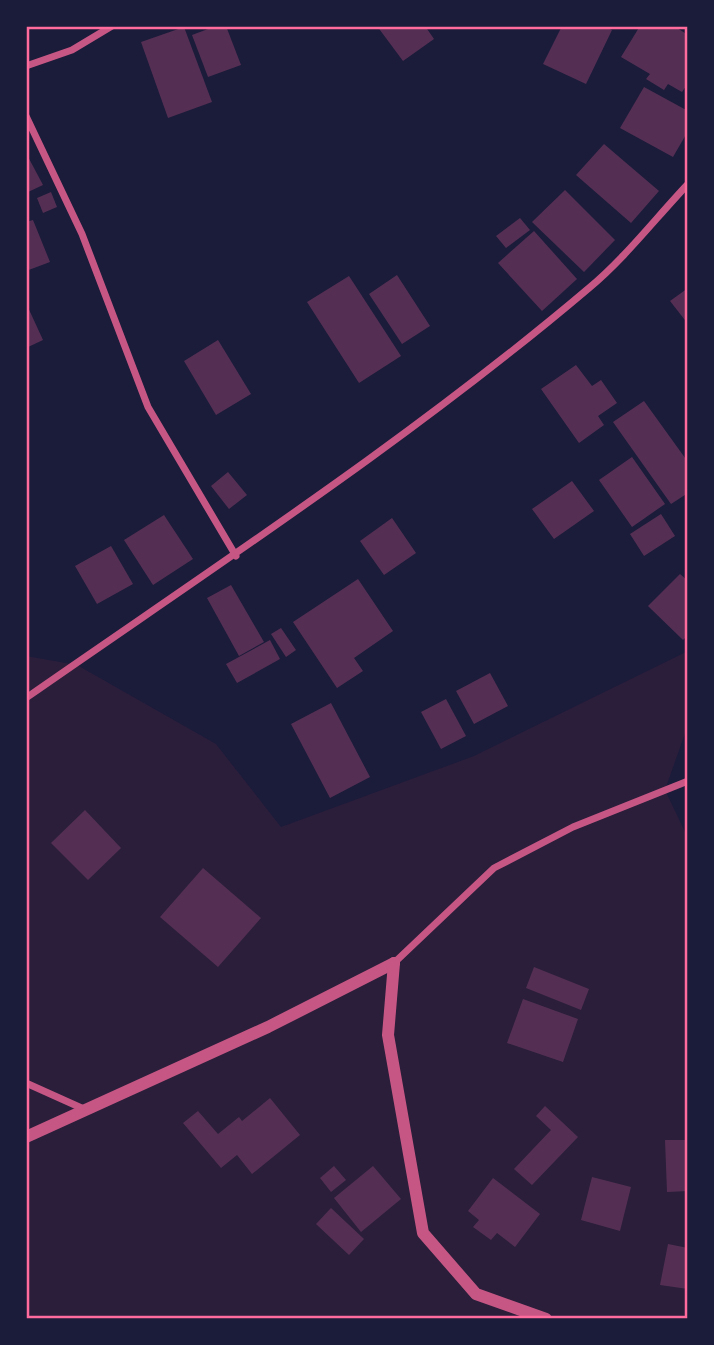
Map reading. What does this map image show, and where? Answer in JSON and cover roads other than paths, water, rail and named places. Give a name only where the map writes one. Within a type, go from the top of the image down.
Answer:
[{"type":"street","points":[[26,66],[72,50],[112,26]]},
{"type":"street","points":[[26,116],[82,234],[148,407],[236,556]]},
{"type":"street","points":[[26,698],[236,556],[442,404],[591,287],[688,184]]},
{"type":"street","points":[[26,1137],[268,1027],[394,962],[494,868],[573,827],[688,781]]},
{"type":"street","points":[[394,962],[388,1035],[423,1233],[475,1294],[546,1319]]},
{"type":"street","points":[[26,1083],[86,1110]]}]
